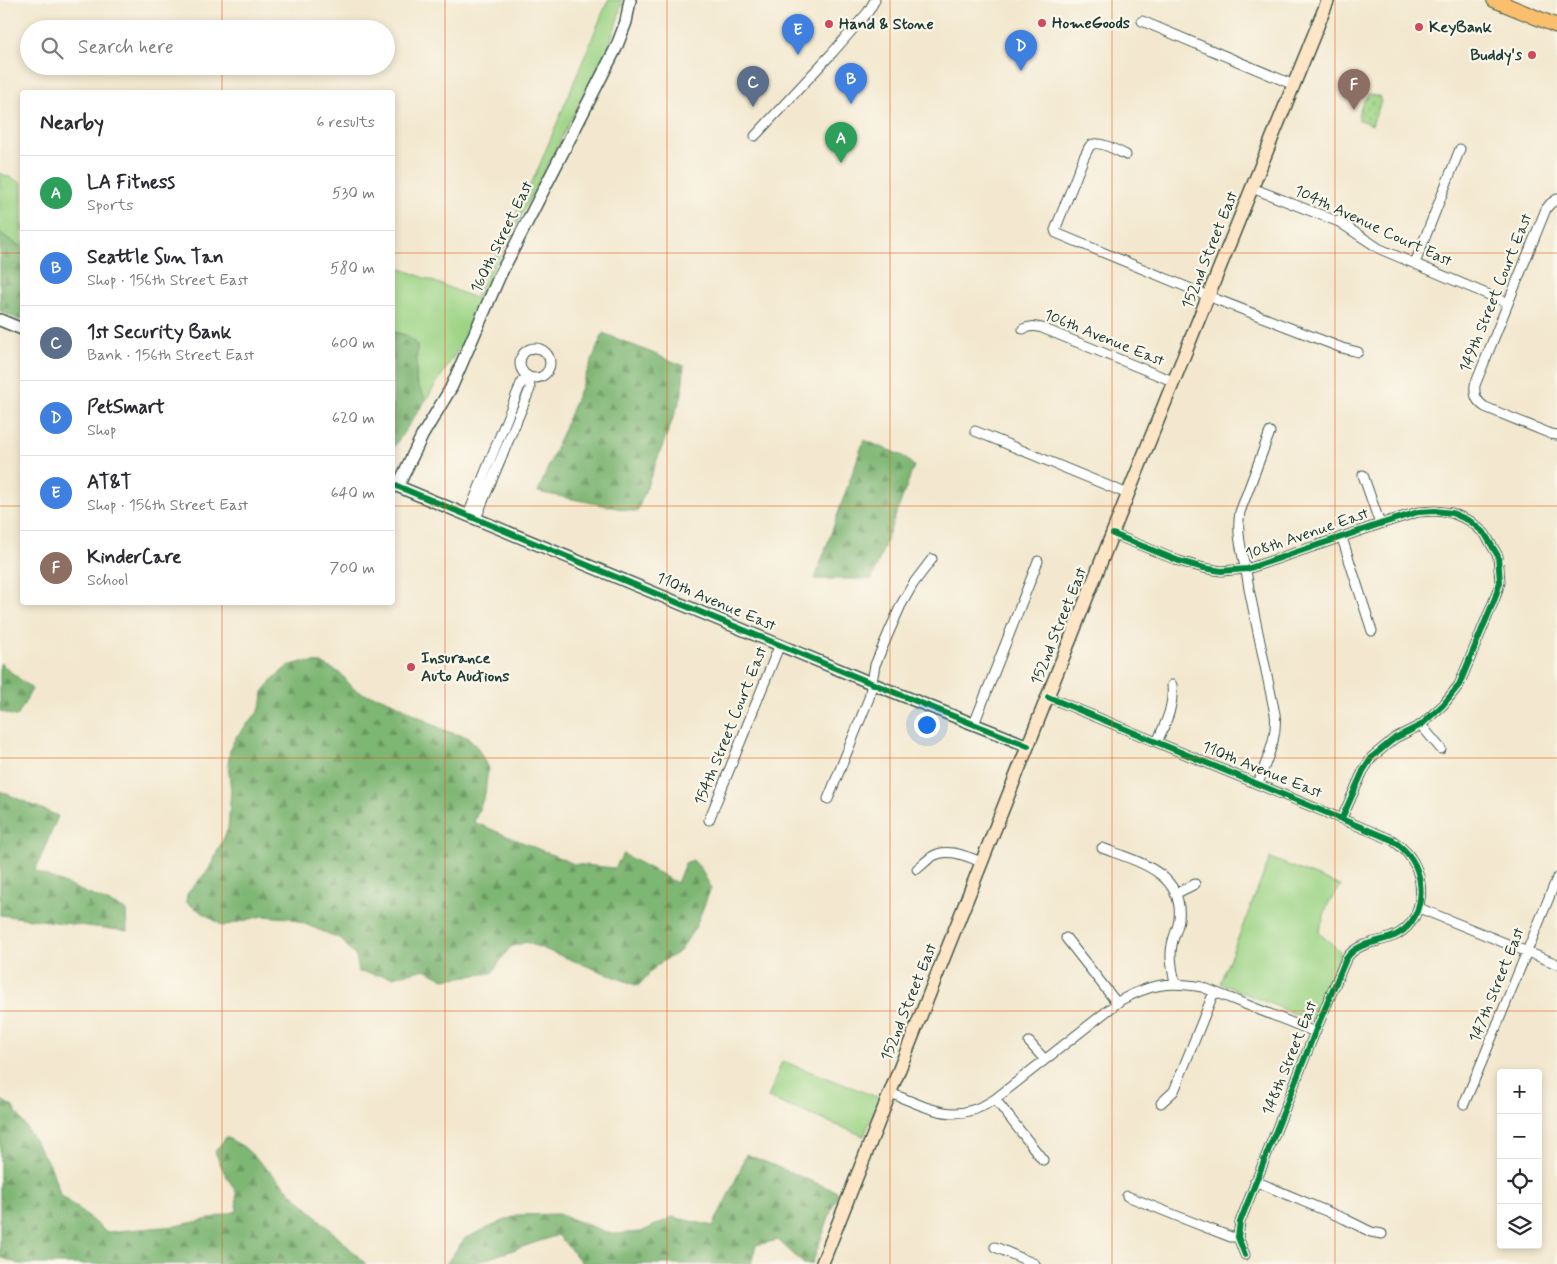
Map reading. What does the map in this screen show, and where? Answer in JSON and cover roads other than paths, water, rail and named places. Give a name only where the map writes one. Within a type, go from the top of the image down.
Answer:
[{"type":"main road","name":"152nd Street East","points":[[822,1264],[1128,494],[1175,382],[1328,0]]},
{"type":"main road","points":[[1494,0],[1557,26]]},
{"type":"street","name":"160th Street East","points":[[395,485],[451,388],[500,275],[616,48],[626,22],[630,0]]},
{"type":"street","points":[[755,136],[833,52],[868,12],[875,0]]},
{"type":"street","points":[[1142,21],[1294,85]]},
{"type":"street","points":[[1126,155],[1102,144],[1096,143],[1090,146],[1055,230],[1060,236],[1208,296],[1342,348],[1358,352]]},
{"type":"street","points":[[1415,263],[1460,149]]},
{"type":"street","name":"104th Avenue Court East","points":[[1252,188],[1339,222],[1374,245],[1508,302]]},
{"type":"street","name":"149th Street Court East","points":[[1555,200],[1546,210],[1474,390],[1476,398],[1485,407],[1550,434],[1557,434]]},
{"type":"street","points":[[0,320],[20,328]]},
{"type":"street","name":"106th Avenue East","points":[[1023,329],[1034,326],[1042,328],[1175,382]]},
{"type":"street","points":[[472,516],[522,381],[529,377]]},
{"type":"street","points":[[975,430],[1128,494]]},
{"type":"street","points":[[1258,784],[1275,736],[1276,725],[1249,589],[1247,569],[1243,560],[1238,519],[1270,432]]},
{"type":"street","points":[[1363,475],[1380,524]]},
{"type":"street","name":"110th Avenue East","points":[[395,485],[870,683],[1028,746]]},
{"type":"street","name":"108th Avenue East","points":[[1113,534],[1179,561],[1220,571],[1247,569],[1418,512],[1452,513],[1470,521],[1485,534],[1496,552],[1499,562],[1500,582],[1459,685],[1443,705],[1421,725]]},
{"type":"street","points":[[1342,538],[1372,630]]},
{"type":"street","points":[[828,799],[869,698],[870,683],[875,665],[901,605],[913,584],[932,559]]},
{"type":"street","points":[[974,724],[1038,562]]},
{"type":"street","name":"154th Street Court East","points":[[709,820],[780,644]]},
{"type":"street","points":[[1157,742],[1172,708],[1172,684]]},
{"type":"street","name":"110th Avenue East","points":[[1048,697],[1392,840],[1406,851],[1415,864],[1420,879],[1422,897],[1419,908]]},
{"type":"street","points":[[1342,818],[1357,783],[1372,757],[1395,738],[1421,725],[1441,749]]},
{"type":"street","points":[[1102,848],[1154,869],[1168,881],[1175,894],[1179,911],[1179,920],[1171,953],[1175,984]]},
{"type":"street","points":[[917,869],[933,856],[945,853],[959,854],[982,862]]},
{"type":"street","name":"147th Street East","points":[[1464,1104],[1557,878]]},
{"type":"street","points":[[1175,894],[1195,884]]},
{"type":"street","points":[[1419,908],[1557,964]]},
{"type":"street","name":"148th Street East","points":[[1238,1237],[1240,1222],[1256,1181],[1315,1032],[1349,955],[1360,946],[1390,939],[1404,931],[1419,908]]},
{"type":"street","points":[[1066,938],[1117,1004]]},
{"type":"street","points":[[890,1093],[938,1111],[956,1114],[977,1110],[995,1099],[1117,1004],[1142,990],[1162,985],[1175,984],[1202,987],[1315,1032]]},
{"type":"street","points":[[1161,1104],[1174,1091],[1214,992]]},
{"type":"street","points":[[1029,1042],[1045,1060]]},
{"type":"street","points":[[995,1099],[1043,1160]]},
{"type":"street","points":[[1256,1181],[1371,1232],[1382,1234]]},
{"type":"street","points":[[1127,1196],[1231,1237],[1238,1237],[1245,1255]]},
{"type":"street","points":[[995,1247],[1035,1264]]},
{"type":"place","name":"HomeGoods","points":[[1042,23]]},
{"type":"place","name":"Hand & Stone","points":[[829,24]]},
{"type":"place","name":"KeyBank","points":[[1419,27]]},
{"type":"place","name":"AT&T","points":[[798,55]]},
{"type":"place","name":"Buddy's","points":[[1532,55]]},
{"type":"place","name":"PetSmart","points":[[1021,71]]},
{"type":"place","name":"Seattle Sun Tan","points":[[851,104]]},
{"type":"place","name":"1st Security Bank","points":[[753,107]]},
{"type":"place","name":"KinderCare","points":[[1354,110]]},
{"type":"place","name":"LA Fitness","points":[[841,163]]},
{"type":"place","name":"Insurance Auto Auctions","points":[[411,667]]}]
